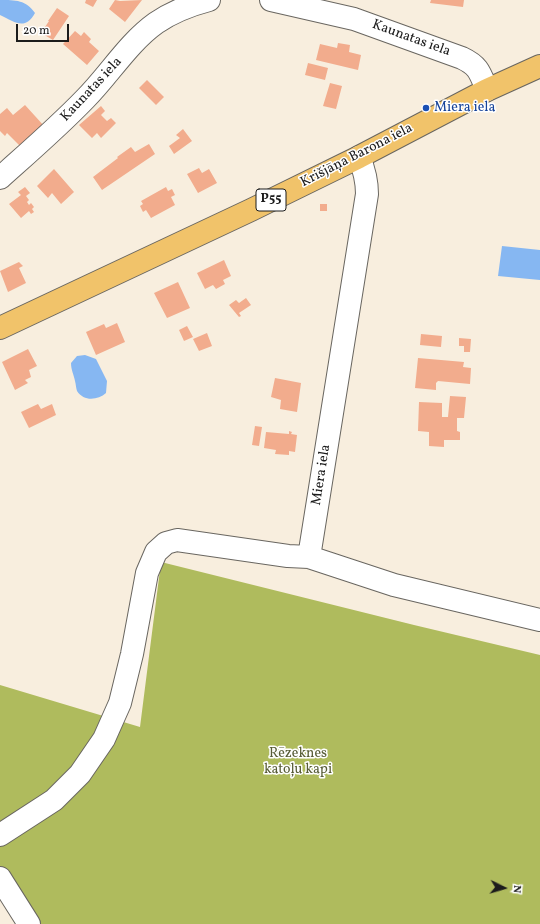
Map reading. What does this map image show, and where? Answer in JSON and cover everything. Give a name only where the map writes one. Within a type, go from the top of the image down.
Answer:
[{"type":"main road","name":"Krišjāņa Barona iela","points":[[0,328],[359,157],[486,90],[540,66]]},
{"type":"street","name":"Kaunatas iela","points":[[0,178],[50,134],[86,98],[144,33],[175,12],[209,0]]},
{"type":"street","name":"Kaunatas iela","points":[[271,0],[354,19],[462,58],[471,62],[478,69],[486,90]]},
{"type":"street","name":"Miera iela","points":[[309,557],[367,194],[365,171],[359,157]]},
{"type":"street","points":[[0,835],[54,800],[80,774],[104,739],[120,703],[132,654],[147,572],[156,552],[166,543],[177,540],[288,556],[309,557],[394,585],[540,620]]},
{"type":"street","points":[[0,878],[29,924]]},
{"type":"green space","name":"Rēzeknes katoļu kapi","points":[[161,562],[540,655],[540,924],[35,924],[0,873],[0,685],[140,727]]},
{"type":"water","points":[[0,0],[11,0],[24,3],[28,5],[35,13],[27,22],[15,22],[0,15]]},
{"type":"water","points":[[502,246],[540,250],[540,280],[498,276]]},
{"type":"water","points":[[85,355],[96,359],[107,381],[106,393],[91,399],[83,397],[77,391],[71,363],[77,356]]},
{"type":"building","points":[[86,0],[97,0],[93,7],[85,3]]},
{"type":"building","points":[[115,0],[142,0],[125,22],[109,9]]},
{"type":"building","points":[[431,0],[464,0],[463,7],[430,3]]},
{"type":"building","points":[[57,8],[69,16],[53,40],[41,33]]},
{"type":"building","points":[[75,31],[81,36],[84,32],[91,39],[89,42],[99,51],[87,65],[63,44]]},
{"type":"building","points":[[338,43],[350,45],[349,52],[361,55],[358,70],[316,60],[320,44],[337,48]]},
{"type":"building","points":[[308,63],[328,68],[325,80],[305,75]]},
{"type":"building","points":[[147,80],[164,97],[156,105],[139,88]]},
{"type":"building","points":[[330,83],[342,86],[336,109],[323,106]]},
{"type":"building","points":[[25,105],[45,127],[23,149],[7,133],[5,136],[0,131],[0,114],[7,108],[13,115]]},
{"type":"building","points":[[101,106],[105,111],[101,115],[107,121],[111,118],[116,123],[101,138],[97,133],[92,138],[79,125]]},
{"type":"building","points":[[183,129],[192,141],[174,154],[169,146],[180,138],[176,135]]},
{"type":"building","points":[[149,144],[155,154],[102,190],[93,177],[131,147],[135,152]]},
{"type":"building","points":[[199,168],[202,173],[209,169],[217,183],[198,193],[187,174]]},
{"type":"building","points":[[54,169],[74,192],[61,204],[52,193],[48,198],[37,186]]},
{"type":"building","points":[[25,187],[30,193],[26,196],[29,200],[27,202],[29,205],[31,203],[34,207],[32,209],[34,212],[31,214],[29,211],[21,218],[9,204],[21,195],[18,192]]},
{"type":"building","points":[[166,187],[168,191],[172,189],[175,195],[171,197],[175,205],[151,218],[146,210],[143,212],[140,206],[143,204],[141,201]]},
{"type":"building","points":[[320,204],[327,204],[327,211],[320,211]]},
{"type":"building","points":[[224,260],[231,276],[223,280],[225,284],[216,289],[213,285],[205,289],[197,273]]},
{"type":"building","points":[[19,262],[23,266],[19,268],[26,283],[8,292],[0,271]]},
{"type":"building","points":[[178,282],[190,308],[167,318],[154,293]]},
{"type":"building","points":[[246,298],[251,305],[239,313],[241,316],[239,317],[229,305],[236,300],[239,303]]},
{"type":"building","points":[[117,323],[125,342],[96,355],[86,332],[104,324],[106,328]]},
{"type":"building","points":[[187,326],[193,337],[184,341],[179,330]]},
{"type":"building","points":[[207,333],[212,346],[199,351],[193,339]]},
{"type":"building","points":[[421,334],[442,336],[441,347],[420,345]]},
{"type":"building","points":[[459,338],[471,339],[470,352],[464,352],[464,346],[459,346]]},
{"type":"building","points":[[28,349],[37,366],[29,370],[31,377],[25,380],[28,383],[15,390],[2,362]]},
{"type":"building","points":[[418,358],[464,362],[463,367],[471,368],[470,384],[438,381],[436,383],[436,390],[415,388]]},
{"type":"building","points":[[275,378],[301,383],[297,412],[280,409],[281,400],[271,397]]},
{"type":"building","points":[[450,396],[466,397],[464,418],[457,418],[457,431],[460,432],[460,440],[444,440],[444,447],[429,446],[429,432],[418,431],[419,402],[442,403],[442,417],[448,417]]},
{"type":"building","points":[[38,404],[41,409],[52,404],[56,415],[29,428],[21,412]]},
{"type":"building","points":[[255,426],[262,427],[259,446],[252,445]]},
{"type":"building","points":[[289,431],[292,432],[291,434],[297,435],[295,452],[289,451],[289,455],[275,454],[276,450],[264,448],[266,432],[289,434]]},
{"type":"place","name":"Miera iela","points":[[426,108]]}]
